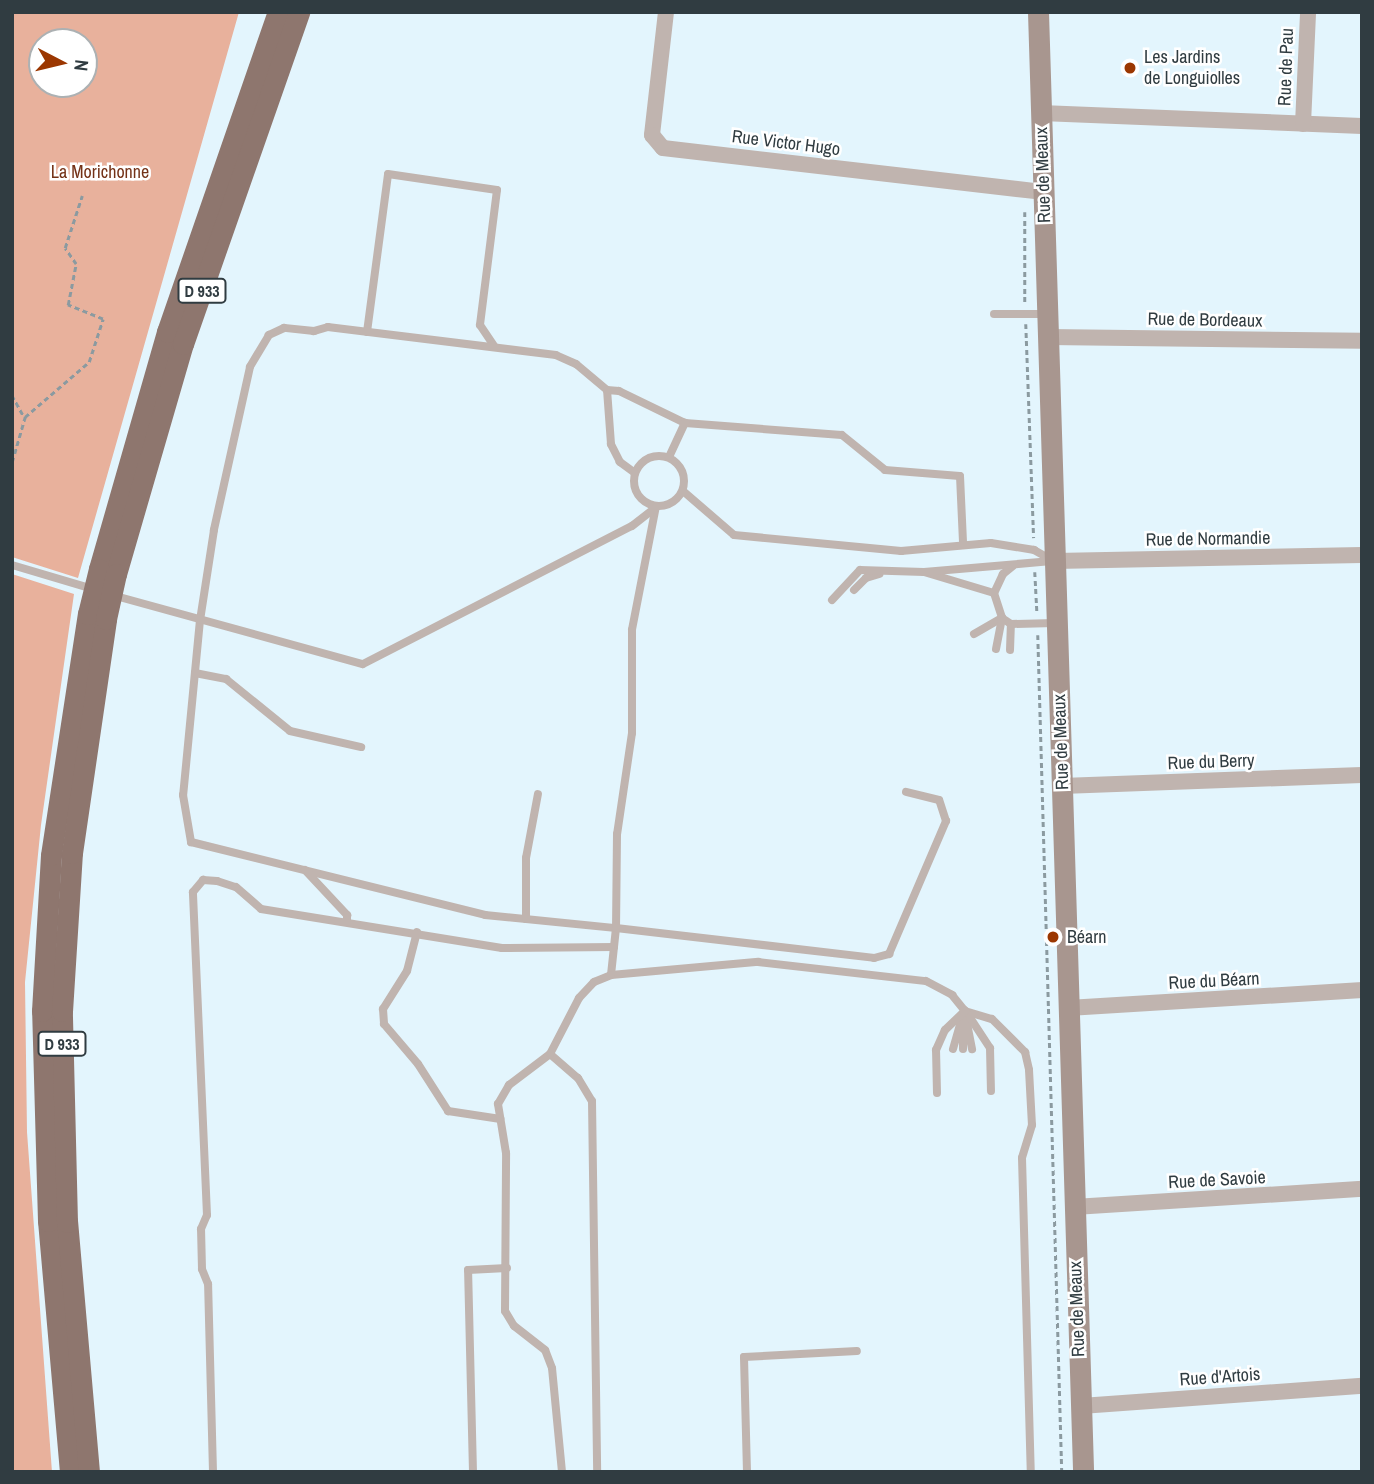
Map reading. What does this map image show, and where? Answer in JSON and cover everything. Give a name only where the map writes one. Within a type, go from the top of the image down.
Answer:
[{"type":"highway","name":"D 933","points":[[70,1472],[48,1221],[42,1011],[54,829],[97,616],[167,332],[278,12]]},
{"type":"highway","name":"D 933","points":[[108,571],[183,344],[299,12]]},
{"type":"highway","name":"D 933","points":[[89,1472],[67,1222],[62,1011],[72,853],[97,616]]},
{"type":"main road","name":"Rue de Meaux","points":[[1038,12],[1048,337],[1045,562],[1047,624],[1062,786],[1083,1472]]},
{"type":"street","name":"Rue Victor Hugo","points":[[666,12],[652,135],[663,148],[1044,192]]},
{"type":"street","name":"Rue de Pau","points":[[1303,124],[1308,12]]},
{"type":"street","points":[[1041,113],[1362,126]]},
{"type":"street","name":"Rue de Bordeaux","points":[[1048,337],[1362,341]]},
{"type":"street","name":"Rue de Normandie","points":[[1045,562],[1362,555]]},
{"type":"street","name":"Rue du Berry","points":[[1062,786],[1362,775]]},
{"type":"street","name":"Rue du Béarn","points":[[1068,1009],[1362,990]]},
{"type":"street","name":"Rue de Savoie","points":[[1074,1207],[1362,1189]]},
{"type":"street","name":"Rue d'Artois","points":[[1081,1406],[1362,1386]]},
{"type":"lane","points":[[368,332],[388,174],[497,190],[480,325],[494,346]]},
{"type":"lane","points":[[994,314],[1047,314]]},
{"type":"lane","points":[[906,792],[939,800],[946,821],[889,954],[874,958],[485,915],[191,842],[183,795],[200,620],[217,516],[250,367],[259,347],[284,328],[368,332],[556,355],[576,364],[607,390],[619,391],[685,423],[842,435],[886,470],[960,476],[963,542]]},
{"type":"lane","points":[[607,390],[611,444],[620,462],[635,473],[641,498],[656,506]]},
{"type":"lane","points":[[669,457],[685,423]]},
{"type":"lane","points":[[12,565],[363,664],[632,526],[656,506],[672,503],[683,491],[684,475],[669,457]]},
{"type":"lane","points":[[635,473],[645,460],[669,457]]},
{"type":"lane","points":[[683,491],[734,535],[901,551],[940,550],[963,542],[1034,551],[1045,562]]},
{"type":"lane","points":[[611,975],[616,928],[617,834],[632,733],[632,630],[656,506]]},
{"type":"lane","points":[[854,590],[866,578],[924,572],[934,568],[1013,566],[1045,562]]},
{"type":"lane","points":[[996,649],[1002,618],[994,593],[1003,574],[1013,566]]},
{"type":"lane","points":[[832,600],[860,570],[887,576]]},
{"type":"lane","points":[[924,572],[994,593]]},
{"type":"lane","points":[[1002,618],[1011,624],[1047,624]]},
{"type":"lane","points":[[974,634],[1002,618]]},
{"type":"lane","points":[[1010,650],[1011,624]]},
{"type":"lane","points":[[195,673],[226,679],[290,731],[361,747]]},
{"type":"lane","points":[[526,919],[526,858],[538,794]]},
{"type":"lane","points":[[305,870],[305,875],[347,915],[347,922]]},
{"type":"lane","points":[[213,1472],[208,1284],[202,1269],[201,1229],[207,1215],[192,892],[203,880],[217,881],[236,887],[261,909],[417,932],[502,948],[614,947]]},
{"type":"lane","points":[[417,932],[407,971],[383,1009],[384,1024],[418,1064],[448,1111],[500,1119]]},
{"type":"lane","points":[[562,1472],[552,1368],[545,1350],[514,1326],[505,1311],[506,1153],[500,1119],[501,1093],[550,1055],[579,998],[594,982],[611,975],[758,962],[926,981],[952,995],[990,1048],[991,1091]]},
{"type":"lane","points":[[965,1011],[962,1049],[965,1011]]},
{"type":"lane","points":[[937,1093],[936,1050],[945,1030],[965,1011]]},
{"type":"lane","points":[[965,1011],[992,1020],[1012,1034],[1025,1052],[1029,1070],[1032,1125],[1022,1158],[1031,1472]]},
{"type":"lane","points":[[550,1055],[578,1078],[592,1101],[597,1472]]},
{"type":"lane","points":[[473,1472],[468,1270],[507,1268]]},
{"type":"lane","points":[[747,1472],[744,1357],[857,1351]]},
{"type":"path","points":[[12,462],[24,417],[89,362],[103,319],[68,305],[76,264],[65,248],[82,196]]},
{"type":"path","points":[[1025,211],[1025,315],[1034,551]]},
{"type":"path","points":[[12,395],[24,417]]},
{"type":"path","points":[[1045,562],[1062,1472]]},
{"type":"green space","name":"La Morichonne","points":[[12,12],[239,12],[78,578],[12,557]]},
{"type":"green space","points":[[12,574],[74,594],[41,825],[25,982],[27,1132],[52,1472],[12,1472]]},
{"type":"place","name":"Les Jardins de Longuiolles","points":[[1130,68]]},
{"type":"place","name":"Béarn","points":[[1053,937]]}]
